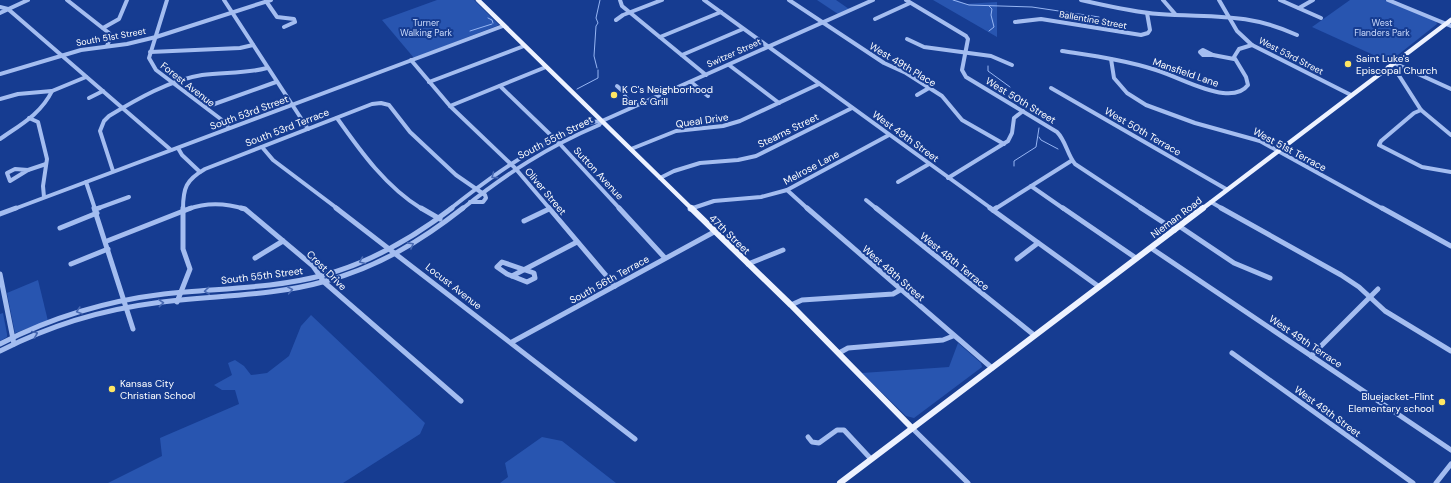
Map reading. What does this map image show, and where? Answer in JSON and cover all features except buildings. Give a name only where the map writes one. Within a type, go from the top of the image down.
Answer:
[{"type":"main road","name":"47th Street","points":[[478,0],[631,149],[690,209],[791,305],[912,428]]},
{"type":"main road","name":"Nieman Road","points":[[840,483],[1098,286],[1151,248],[1388,67],[1449,23]]},
{"type":"street","points":[[0,13],[28,0]]},
{"type":"street","points":[[67,0],[104,28],[111,36],[107,46]]},
{"type":"street","points":[[104,28],[119,19],[127,0]]},
{"type":"street","points":[[167,0],[150,52],[240,48],[253,45]]},
{"type":"street","points":[[224,0],[308,129]]},
{"type":"street","name":"South 51st Street","points":[[0,74],[85,49],[127,44],[156,37],[271,0]]},
{"type":"street","points":[[620,0],[622,6],[706,75]]},
{"type":"street","points":[[616,20],[630,12],[662,0]]},
{"type":"street","name":"West 49th Street","points":[[704,0],[1098,286]]},
{"type":"street","name":"West 49th Place","points":[[789,0],[884,63],[929,88],[944,99],[962,120],[1004,144]]},
{"type":"street","points":[[875,19],[910,3],[906,0]]},
{"type":"street","points":[[1081,0],[1147,13],[1228,16],[1267,22],[1297,35]]},
{"type":"street","points":[[1163,0],[1176,14]]},
{"type":"street","name":"West 53rd Street","points":[[1219,0],[1236,31],[1252,45],[1352,95]]},
{"type":"street","points":[[1280,0],[1321,18]]},
{"type":"street","points":[[1299,8],[1313,0]]},
{"type":"street","points":[[1388,0],[1449,23]]},
{"type":"street","name":"Switzer Street","points":[[602,121],[869,1]]},
{"type":"street","points":[[266,2],[277,17],[294,19],[295,22],[293,24],[284,27]]},
{"type":"street","name":"West 50th Street","points":[[910,3],[966,36],[962,70],[966,77],[1060,134],[1064,140],[1071,161]]},
{"type":"street","points":[[0,7],[8,9],[171,150]]},
{"type":"street","points":[[660,37],[721,12]]},
{"type":"street","name":"Ballentine Street","points":[[1015,22],[1041,19],[1141,35],[1148,33],[1150,30],[1147,13]]},
{"type":"street","name":"South 53rd Street","points":[[0,214],[503,26]]},
{"type":"street","points":[[682,55],[744,29]]},
{"type":"street","points":[[907,39],[924,47],[991,56],[1012,65]]},
{"type":"street","points":[[1213,55],[1234,59],[1239,50],[1252,45]]},
{"type":"street","points":[[429,82],[524,46]]},
{"type":"street","name":"Mansfield Lane","points":[[1062,51],[1111,59],[1154,69],[1211,90],[1229,93],[1242,90],[1248,83],[1247,78],[1234,59]]},
{"type":"street","name":"Forest Avenue","points":[[150,52],[149,58],[156,70],[222,120],[229,128]]},
{"type":"street","name":"West 51st Terrace","points":[[1111,59],[1111,72],[1116,82],[1125,91],[1140,101],[1178,119],[1248,137],[1277,151],[1451,246]]},
{"type":"street","name":"Oliver Street","points":[[411,60],[450,106],[515,168],[615,286]]},
{"type":"street","points":[[1394,63],[1451,89]]},
{"type":"street","points":[[729,64],[779,103]]},
{"type":"street","points":[[450,106],[546,67]]},
{"type":"street","points":[[1388,67],[1398,74],[1421,110],[1451,135]]},
{"type":"street","points":[[113,171],[100,131],[104,121],[123,108],[174,84],[204,74],[255,72],[267,68]]},
{"type":"street","points":[[0,98],[18,94],[52,91],[86,77]]},
{"type":"street","points":[[206,108],[276,82]]},
{"type":"street","points":[[691,82],[708,96]]},
{"type":"street","name":"Queal Drive","points":[[631,149],[662,135],[676,131],[724,126],[740,122],[819,84]]},
{"type":"street","name":"Sutton Avenue","points":[[500,86],[558,143],[665,258]]},
{"type":"street","points":[[617,86],[625,93],[625,98],[635,106]]},
{"type":"street","points":[[917,95],[929,88]]},
{"type":"street","name":"West 50th Terrace","points":[[1051,88],[1226,190]]},
{"type":"street","points":[[0,139],[46,104],[52,91]]},
{"type":"street","points":[[89,98],[104,91]]},
{"type":"street","name":"South 53rd Terrace","points":[[200,172],[372,104],[381,103],[389,105],[410,132],[456,175],[477,188]]},
{"type":"street","name":"Stearns Street","points":[[660,178],[674,171],[700,163],[738,160],[756,156],[852,108]]},
{"type":"street","points":[[1421,110],[1414,113],[1381,141],[1379,145],[1422,167],[1451,172]]},
{"type":"street","points":[[948,178],[1004,144],[1011,136],[1014,118],[1023,111]]},
{"type":"street","points":[[29,118],[38,122],[47,159],[43,186],[44,197]]},
{"type":"street","points":[[337,118],[363,154],[398,190],[409,200],[444,222]]},
{"type":"street","name":"South 55th Street","points":[[0,344],[12,337],[67,315],[125,300],[288,282],[320,276],[344,268],[391,248],[413,236],[511,164],[554,139],[596,121],[602,121]]},
{"type":"street","name":"South 55th Street","points":[[0,351],[66,322],[127,307],[279,292],[324,282],[353,272],[396,253],[422,239],[515,168],[558,143],[599,125],[602,121]]},
{"type":"street","name":"Melrose Lane","points":[[690,209],[714,201],[761,196],[787,190],[889,135]]},
{"type":"street","name":"Locust Avenue","points":[[262,147],[273,160],[391,248],[635,439]]},
{"type":"street","points":[[177,302],[182,293],[190,269],[183,249],[183,193],[186,185],[200,172],[182,155],[178,148]]},
{"type":"street","points":[[993,210],[1071,161],[1243,268],[1258,275],[1270,278]]},
{"type":"street","points":[[28,170],[10,169],[7,173],[8,180],[12,181],[28,170],[46,164]]},
{"type":"street","points":[[898,182],[929,164]]},
{"type":"street","points":[[86,182],[125,300],[133,329]]},
{"type":"street","points":[[1031,186],[1136,258]]},
{"type":"street","points":[[477,188],[483,192]]},
{"type":"street","name":"West 48th Street","points":[[787,190],[900,290],[992,368]]},
{"type":"street","points":[[60,228],[129,196]]},
{"type":"street","name":"West 48th Terrace","points":[[866,200],[1034,335]]},
{"type":"street","points":[[1211,202],[1250,226],[1294,248],[1360,288],[1383,310],[1451,351]]},
{"type":"street","name":"Crest Drive","points":[[106,241],[184,210],[209,204],[229,204],[245,209],[313,266],[324,282],[461,401]]},
{"type":"street","points":[[524,221],[549,209]]},
{"type":"street","name":"South 56th Terrace","points":[[512,342],[714,232]]},
{"type":"street","points":[[255,258],[283,241]]},
{"type":"street","points":[[512,276],[577,242]]},
{"type":"street","points":[[1017,259],[1038,243]]},
{"type":"street","name":"West 49th Terrace","points":[[1151,248],[1451,450]]},
{"type":"street","points":[[70,264],[108,249]]},
{"type":"street","points":[[748,264],[783,250]]},
{"type":"street","points":[[506,262],[525,270],[535,274],[533,280],[527,282],[499,270],[497,267],[498,264],[506,262]]},
{"type":"street","points":[[0,274],[14,344]]},
{"type":"street","points":[[1311,356],[1378,289]]},
{"type":"street","points":[[791,305],[802,300],[893,294],[900,290]]},
{"type":"street","points":[[839,353],[848,348],[943,340],[953,336]]},
{"type":"street","name":"West 49th Street","points":[[1232,353],[1413,483]]},
{"type":"street","name":"47th Street","points":[[912,428],[968,483]]},
{"type":"street","points":[[808,437],[812,442],[819,443],[837,430],[844,430],[871,459]]},
{"type":"street","points":[[1436,483],[1451,464]]},
{"type":"green space","name":"Turner Walking Park","points":[[437,0],[474,0],[499,25],[414,58],[382,20]]},
{"type":"green space","points":[[817,0],[836,0],[849,9],[838,14]]},
{"type":"green space","points":[[933,0],[957,0],[966,4],[997,2],[997,37]]},
{"type":"green space","name":"West Flanders Park","points":[[1350,0],[1385,0],[1436,21],[1437,24],[1389,62],[1312,27]]},
{"type":"green space","points":[[38,280],[48,321],[15,333],[7,293]]},
{"type":"green space","points":[[3,313],[7,337],[0,341],[0,314]]},
{"type":"green space","points":[[311,315],[425,423],[420,434],[343,483],[108,483],[162,456],[160,438],[239,404],[235,390],[222,390],[214,385],[232,375],[228,363],[235,360],[244,366],[251,375],[267,373],[289,356],[301,326]]},
{"type":"green space","points":[[958,343],[981,363],[982,367],[914,418],[906,416],[862,373],[949,367]]},
{"type":"green space","points":[[542,437],[562,441],[616,483],[500,483],[508,477],[505,463]]},
{"type":"waterway","points":[[597,68],[594,56],[596,26],[598,23],[596,18],[600,0]]},
{"type":"waterway","points":[[953,0],[969,5],[1032,7],[1099,17]]},
{"type":"waterway","points":[[989,6],[992,9],[991,15],[994,27],[989,31]]},
{"type":"waterway","points":[[488,18],[492,20],[493,23]]},
{"type":"waterway","points":[[470,31],[492,24]]},
{"type":"waterway","points":[[988,66],[988,71],[1010,87]]},
{"type":"waterway","points":[[577,89],[598,78],[598,70]]},
{"type":"waterway","points":[[1014,166],[1014,161],[1036,147],[1039,128]]},
{"type":"waterway","points":[[1039,137],[1041,140],[1058,149]]},
{"type":"place","name":"Saint Luke's Episcopal Church","points":[[1348,64]]},
{"type":"place","name":"K C's Neighborhood Bar & Grill","points":[[614,95]]},
{"type":"place","name":"Kansas City Christian School","points":[[112,389]]},
{"type":"place","name":"Bluejacket-Flint Elementary school","points":[[1442,402]]}]
